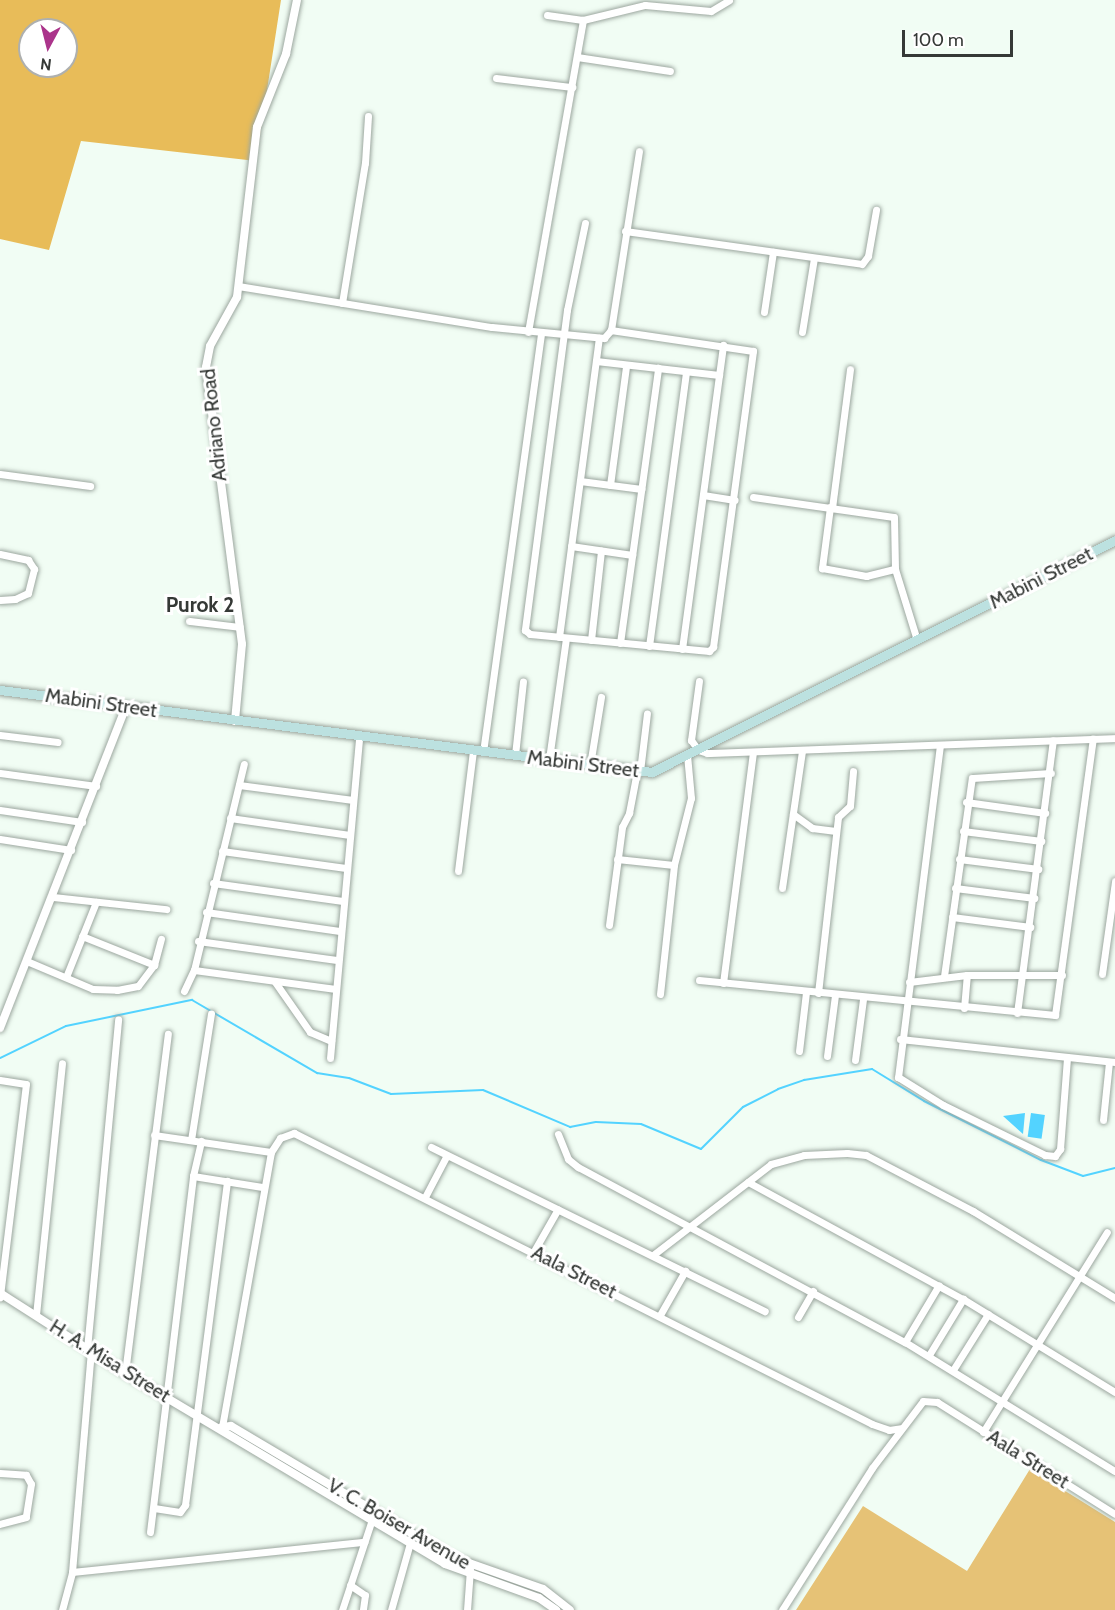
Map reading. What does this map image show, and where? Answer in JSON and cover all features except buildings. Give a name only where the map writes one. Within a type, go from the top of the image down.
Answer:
[{"type":"main road","name":"Mabini Street","points":[[0,690],[359,737],[639,771],[657,771],[1115,540]]},
{"type":"street","name":"Adriano Road","points":[[235,721],[242,657],[240,627],[206,367],[210,346],[234,307],[257,127],[286,54],[297,0]]},
{"type":"street","points":[[547,15],[583,20],[645,5],[711,10],[729,0]]},
{"type":"street","points":[[528,332],[583,20]]},
{"type":"street","points":[[577,57],[670,71]]},
{"type":"street","points":[[496,78],[572,87]]},
{"type":"street","points":[[342,303],[365,163],[368,116]]},
{"type":"street","points":[[238,286],[528,332],[608,337],[611,330],[639,151]]},
{"type":"street","points":[[625,231],[865,263],[876,210]]},
{"type":"street","points":[[585,224],[564,335],[524,627],[530,634],[707,652],[713,648],[735,500],[753,351],[611,330]]},
{"type":"street","points":[[764,312],[773,252]]},
{"type":"street","points":[[802,332],[814,258]]},
{"type":"street","points":[[458,871],[541,333]]},
{"type":"street","points":[[549,759],[571,546],[599,338]]},
{"type":"street","points":[[682,649],[723,345]]},
{"type":"street","points":[[596,361],[719,375]]},
{"type":"street","points":[[610,485],[626,366]]},
{"type":"street","points":[[620,643],[658,369]]},
{"type":"street","points":[[850,369],[822,568],[866,576],[896,569]]},
{"type":"street","points":[[649,646],[686,372]]},
{"type":"street","points":[[0,474],[90,486]]},
{"type":"street","points":[[580,481],[641,489]]},
{"type":"street","points":[[703,495],[735,500]]},
{"type":"street","points":[[753,497],[894,517],[896,569],[917,640]]},
{"type":"street","points":[[571,546],[632,555]]},
{"type":"street","points":[[591,640],[601,551]]},
{"type":"street","points":[[0,554],[28,560],[34,575],[23,596],[0,600]]},
{"type":"street","points":[[189,621],[240,627]]},
{"type":"street","points":[[515,755],[524,681]]},
{"type":"street","points":[[699,681],[691,737],[698,750],[753,753],[1115,738]]},
{"type":"street","points":[[590,765],[601,697]]},
{"type":"street","points":[[0,1028],[29,962],[126,706]]},
{"type":"street","points":[[609,925],[617,860],[639,771],[647,713]]},
{"type":"street","points":[[0,735],[58,742]]},
{"type":"street","points":[[330,1058],[337,960],[359,737]]},
{"type":"street","points":[[699,980],[863,999],[1056,1016],[1093,739]]},
{"type":"street","points":[[1017,1014],[1051,773],[1053,740]]},
{"type":"street","points":[[940,745],[896,1072],[903,1081],[1051,1156],[1060,1149],[1067,1057]]},
{"type":"street","points":[[782,888],[802,751]]},
{"type":"street","points":[[723,983],[753,753]]},
{"type":"street","points":[[660,994],[674,865],[691,798],[687,756]]},
{"type":"street","points":[[184,991],[194,970],[198,941],[244,764]]},
{"type":"street","points":[[818,993],[838,817],[850,806],[853,771]]},
{"type":"street","points":[[0,773],[96,786]]},
{"type":"street","points":[[944,976],[966,802],[974,777],[1051,773]]},
{"type":"street","points":[[239,785],[353,800]]},
{"type":"street","points":[[966,802],[1045,813]]},
{"type":"street","points":[[0,810],[82,822]]},
{"type":"street","points":[[793,814],[812,828],[836,831]]},
{"type":"street","points":[[230,818],[350,834]]},
{"type":"street","points":[[963,831],[1041,841]]},
{"type":"street","points":[[0,839],[71,850]]},
{"type":"street","points":[[222,851],[346,868]]},
{"type":"street","points":[[959,859],[1038,869]]},
{"type":"street","points":[[617,860],[674,865]]},
{"type":"street","points":[[1102,974],[1115,881]]},
{"type":"street","points":[[213,883],[343,901]]},
{"type":"street","points":[[955,888],[1034,898]]},
{"type":"street","points":[[53,897],[166,909]]},
{"type":"street","points":[[66,977],[96,902]]},
{"type":"street","points":[[206,912],[340,931]]},
{"type":"street","points":[[952,917],[1030,927]]},
{"type":"street","points":[[82,936],[154,965]]},
{"type":"street","points":[[29,962],[93,989],[117,990],[138,986],[154,965],[161,939]]},
{"type":"street","points":[[198,941],[337,960]]},
{"type":"street","points":[[194,970],[336,989]]},
{"type":"street","points":[[964,1008],[967,975]]},
{"type":"street","points":[[909,982],[944,976],[1062,975]]},
{"type":"street","points":[[274,982],[310,1032],[331,1041]]},
{"type":"street","points":[[799,1051],[806,992]]},
{"type":"street","points":[[827,1056],[835,995]]},
{"type":"street","points":[[855,1060],[863,999]]},
{"type":"street","points":[[191,1140],[211,1014]]},
{"type":"street","points":[[62,1610],[72,1572],[118,1019]]},
{"type":"street","points":[[126,1373],[168,1034]]},
{"type":"street","points":[[900,1038],[1112,1062],[1103,1120]]},
{"type":"street","points":[[36,1315],[62,1064]]},
{"type":"street","points":[[0,1080],[26,1084],[0,1294]]},
{"type":"street","name":"Aala Street","points":[[271,1152],[280,1138],[294,1133],[534,1251],[872,1424],[889,1430],[901,1428],[917,1405],[930,1400],[1115,1514]]},
{"type":"street","points":[[558,1134],[573,1164],[929,1355],[1115,1471]]},
{"type":"street","points":[[154,1135],[271,1152],[262,1186],[222,1427]]},
{"type":"street","points":[[150,1532],[194,1176],[201,1141]]},
{"type":"street","points":[[431,1147],[765,1311]]},
{"type":"street","points":[[653,1255],[694,1227],[764,1169],[789,1158],[830,1152],[866,1155],[973,1211],[1115,1298]]},
{"type":"street","points":[[425,1197],[447,1155]]},
{"type":"street","points":[[194,1176],[262,1186]]},
{"type":"street","points":[[154,1508],[184,1509],[227,1181]]},
{"type":"street","points":[[748,1182],[963,1299],[1115,1392]]},
{"type":"street","points":[[534,1251],[558,1209]]},
{"type":"street","points":[[983,1432],[1107,1232]]},
{"type":"street","points":[[660,1315],[685,1271]]},
{"type":"street","points":[[906,1342],[939,1286]]},
{"type":"street","points":[[798,1317],[813,1291]]},
{"type":"street","name":"H. A. Misa Street","points":[[0,1294],[167,1398],[230,1431]]},
{"type":"street","points":[[929,1355],[963,1299]]},
{"type":"street","points":[[953,1370],[988,1314]]},
{"type":"street","points":[[782,1610],[901,1428]]},
{"type":"street","name":"V. C. Boiser Avenue","points":[[230,1431],[469,1571],[543,1589],[570,1610]]},
{"type":"street","points":[[0,1473],[26,1475],[31,1484],[26,1517],[0,1524]]},
{"type":"street","points":[[342,1610],[373,1516]]},
{"type":"street","name":"V. C. Boiser Avenue","points":[[373,1516],[410,1543],[469,1571],[539,1598],[556,1610]]},
{"type":"street","points":[[72,1572],[364,1542]]},
{"type":"street","points":[[391,1610],[410,1543]]},
{"type":"street","points":[[469,1571],[469,1609]]},
{"type":"street","points":[[350,1585],[365,1595],[363,1610]]},
{"type":"shaded area","points":[[0,0],[281,0],[256,161],[81,141],[49,250],[0,239]]},
{"type":"shaded area","points":[[1030,1469],[1115,1522],[1115,1610],[796,1610],[863,1506],[967,1571]]},
{"type":"water","points":[[1025,1113],[1023,1134],[1003,1116]]},
{"type":"water","points":[[1031,1113],[1045,1115],[1042,1139],[1028,1137]]},
{"type":"waterway","points":[[0,1058],[66,1026],[192,1000],[317,1073],[349,1078],[391,1094],[483,1090],[570,1127],[596,1122],[641,1124],[701,1149],[743,1107],[778,1089],[804,1080],[872,1069],[924,1101],[1041,1160],[1083,1176],[1115,1168]]},
{"type":"district","name":"Purok 2","points":[[200,605]]}]
